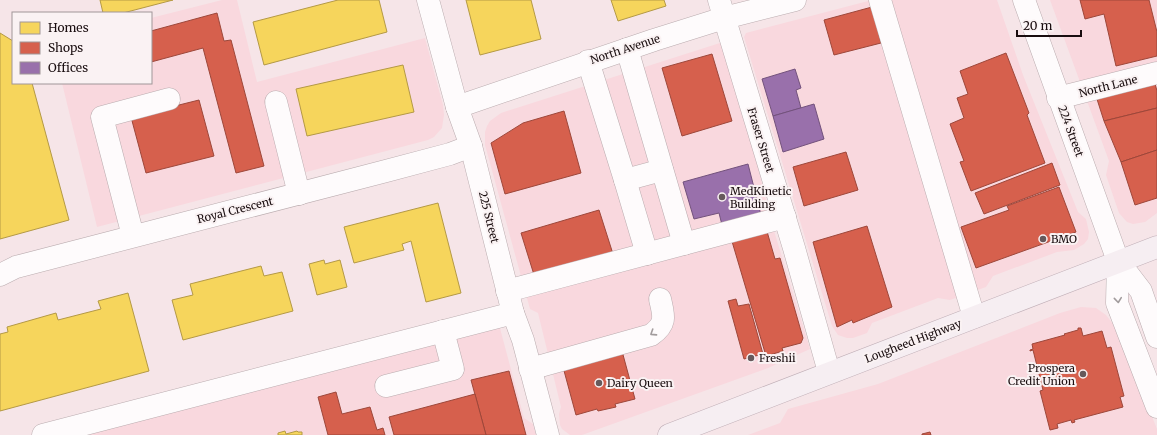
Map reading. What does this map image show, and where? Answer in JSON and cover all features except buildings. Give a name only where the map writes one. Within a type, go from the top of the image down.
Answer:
[{"type":"main road","name":"Lougheed Highway","points":[[669,435],[829,372],[1157,247]]},
{"type":"street","name":"225 Street","points":[[428,0],[456,107],[471,146],[507,291],[523,340],[548,435]]},
{"type":"street","name":"North Avenue","points":[[456,107],[627,48],[721,9],[795,0]]},
{"type":"street","points":[[880,0],[974,317]]},
{"type":"street","name":"224 Street","points":[[1024,0],[1058,98],[1118,261],[1141,291],[1157,337]]},
{"type":"street","name":"Fraser Street","points":[[721,9],[785,217],[829,372]]},
{"type":"street","points":[[627,48],[684,244]]},
{"type":"street","points":[[1149,75],[1138,66],[1139,64],[1157,60]]},
{"type":"street","points":[[588,61],[647,254]]},
{"type":"street","name":"North Lane","points":[[1058,98],[1149,75]]},
{"type":"street","points":[[133,236],[102,117],[169,99]]},
{"type":"street","points":[[276,102],[299,194]]},
{"type":"street","name":"Royal Crescent","points":[[0,275],[16,267],[450,154],[471,146]]},
{"type":"street","points":[[625,180],[662,170]]},
{"type":"street","points":[[507,291],[785,217]]},
{"type":"street","name":"224 Street","points":[[1118,261],[1117,303],[1157,407]]},
{"type":"street","points":[[530,369],[651,335],[658,330],[664,316],[660,299]]},
{"type":"street","points":[[43,435],[513,313]]},
{"type":"street","points":[[386,386],[453,369],[443,331]]},
{"type":"shaded area","points":[[222,0],[237,0],[257,82],[425,38],[443,105],[444,115],[442,128],[434,137],[428,140],[97,227],[62,84],[152,84],[152,18]]},
{"type":"shaded area","points":[[872,0],[997,0],[1023,75],[1078,212],[1086,219],[1089,232],[1088,239],[1084,244],[1074,250],[1057,252],[993,276],[986,287],[950,300],[938,298],[872,323],[867,333],[853,338],[847,338],[838,335],[832,326],[744,37],[746,33]]},
{"type":"shaded area","points":[[1050,0],[1157,0],[1157,213],[1145,222],[1133,224],[1127,222],[1119,213],[1106,175],[1109,161]]},
{"type":"shaded area","points":[[723,42],[749,130],[771,221],[810,349],[768,368],[582,435],[570,435],[562,429],[560,425],[559,414],[561,407],[538,313],[530,309],[485,145],[485,132],[487,126],[490,121],[501,113]]},
{"type":"shaded area","points":[[1081,307],[1096,308],[1106,315],[1113,324],[1157,429],[1157,435],[748,435],[780,423],[788,409],[878,384],[1060,313]]},
{"type":"shaded area","points":[[497,317],[524,418],[533,424],[536,435],[41,435]]},
{"type":"place","name":"MedKinetic Building","points":[[722,197]]},
{"type":"place","name":"BMO","points":[[1043,239]]},
{"type":"place","name":"Freshii","points":[[751,358]]},
{"type":"place","name":"Prospera Credit Union","points":[[1083,374]]},
{"type":"place","name":"Dairy Queen","points":[[599,383]]}]
